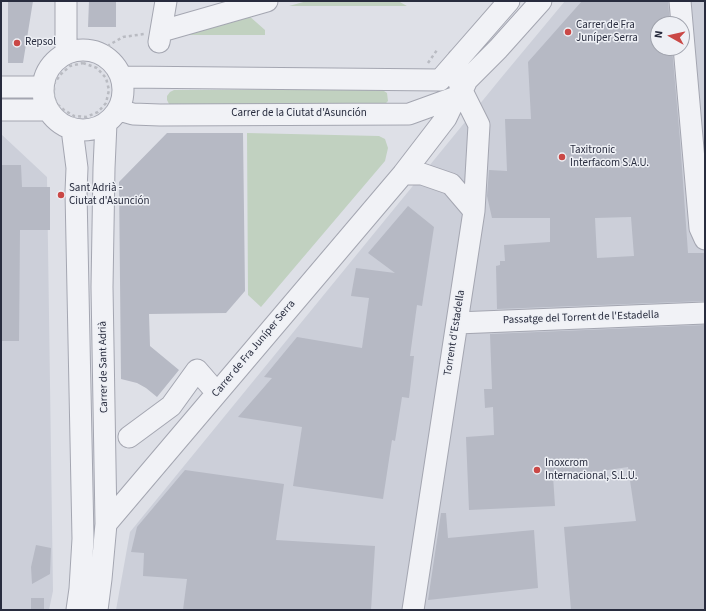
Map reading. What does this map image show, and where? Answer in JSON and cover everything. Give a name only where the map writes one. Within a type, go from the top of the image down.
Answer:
[{"type":"street","points":[[66,1],[66,52]]},
{"type":"street","points":[[160,37],[166,1]]},
{"type":"street","points":[[160,37],[235,5],[267,1]]},
{"type":"street","points":[[112,116],[88,130],[79,123],[59,122],[48,98],[48,69],[66,52],[86,49],[100,52],[113,67],[433,72],[458,59],[509,1]]},
{"type":"street","name":"Carrer de Fra Juníper Serra","points":[[106,524],[403,174],[446,118],[462,89],[541,1]]},
{"type":"street","points":[[680,1],[681,16]]},
{"type":"street","points":[[685,56],[700,228],[705,239]]},
{"type":"street","name":"Torrent d'Estadella","points":[[413,610],[474,211],[479,125],[457,76],[458,59]]},
{"type":"street","name":"Carrer de Sant Adrià","points":[[97,610],[102,579],[106,524],[102,287],[104,168],[112,116],[124,90],[113,67]]},
{"type":"street","points":[[1,87],[48,98]]},
{"type":"street","name":"Carrer de la Ciutat d'Asunción","points":[[112,116],[133,114],[409,114],[462,89]]},
{"type":"street","points":[[1,110],[48,98]]},
{"type":"street","points":[[77,610],[80,589],[83,539],[77,200],[79,123]]},
{"type":"street","points":[[403,174],[422,174],[451,184],[474,211]]},
{"type":"street","name":"Passatge del Torrent de l'Estadella","points":[[457,323],[705,313]]},
{"type":"street","points":[[129,437],[171,406],[197,370],[218,393]]},
{"type":"path","points":[[113,67],[109,45],[123,37],[160,37]]},
{"type":"path","points":[[433,72],[437,50]]},
{"type":"path","points":[[48,98],[60,75],[70,66],[83,64],[96,68],[106,78],[109,90],[106,103],[98,112],[79,123]]},
{"type":"shaded area","points":[[565,1],[705,1],[705,610],[116,610],[130,532]]},
{"type":"shaded area","points":[[1,134],[47,177],[53,591],[49,610],[1,610]]},
{"type":"green space","points":[[307,1],[398,1],[407,6],[289,6]]},
{"type":"green space","points":[[248,15],[265,30],[265,35],[178,35]]},
{"type":"green space","points":[[381,89],[387,93],[388,101],[385,104],[173,106],[169,104],[167,100],[167,96],[174,90]]},
{"type":"green space","points":[[247,133],[379,136],[385,139],[388,148],[385,161],[261,307],[248,295]]},
{"type":"building","name":"Repsol","points":[[8,1],[33,1],[23,63],[8,63]]},
{"type":"building","points":[[89,1],[116,1],[116,27],[88,27]]},
{"type":"building","points":[[582,1],[668,1],[669,16],[650,16],[650,56],[673,56],[688,253],[705,253],[705,301],[497,309],[496,266],[500,265],[500,261],[505,261],[504,245],[550,242],[550,218],[492,218],[487,196],[489,170],[507,171],[505,119],[531,119],[528,62]],"holes":[[[631,217],[634,256],[597,258],[595,218]]]},
{"type":"building","points":[[167,133],[243,133],[245,291],[226,313],[149,314],[150,346],[179,370],[157,397],[137,383],[121,379],[119,182]]},
{"type":"building","points":[[1,165],[21,165],[22,187],[50,187],[50,230],[20,230],[19,341],[1,341]]},
{"type":"building","points":[[408,206],[434,227],[422,306],[417,305],[410,356],[414,356],[409,398],[402,397],[395,441],[392,440],[383,499],[293,486],[302,427],[238,417],[272,378],[264,377],[297,337],[362,348],[369,298],[351,296],[356,268],[395,273],[368,253]]},
{"type":"building","name":"Inoxcrom Internacional, S.L.U.","points":[[705,325],[705,610],[571,610],[564,527],[636,521],[628,467],[569,476],[553,476],[555,506],[469,510],[466,437],[494,435],[493,407],[485,408],[484,389],[492,389],[490,334]]},
{"type":"building","points":[[185,470],[284,484],[276,540],[375,546],[371,610],[183,610],[187,579],[143,576],[144,553],[131,552],[137,527]]},
{"type":"building","points":[[441,513],[446,513],[448,538],[534,530],[538,588],[428,600]]},
{"type":"building","points":[[36,545],[51,548],[50,574],[32,584],[31,567]]},
{"type":"building","points":[[31,598],[44,598],[44,610],[31,610]]},
{"type":"place","name":"Carrer de Fra Juníper Serra","points":[[568,32]]},
{"type":"place","name":"Repsol","points":[[17,43]]},
{"type":"place","name":"Taxitronic Interfacom S.A.U.","points":[[562,157]]},
{"type":"place","name":"Sant Adrià - Ciutat d'Asunción","points":[[61,195]]},
{"type":"place","name":"Inoxcrom Internacional, S.L.U.","points":[[537,470]]}]
